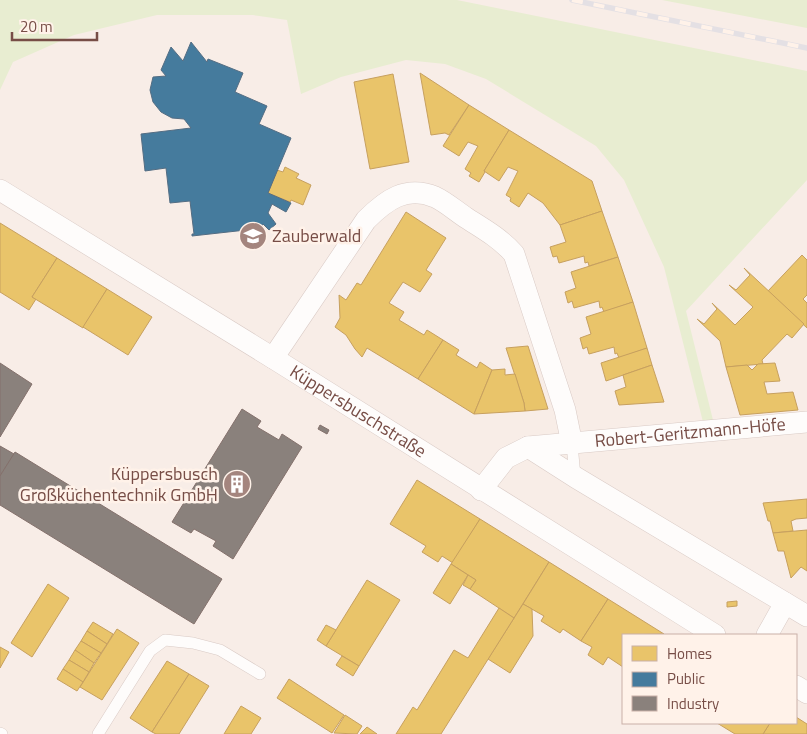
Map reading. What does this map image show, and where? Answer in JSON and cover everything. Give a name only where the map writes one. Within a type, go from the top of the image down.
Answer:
[{"type":"street","name":"Küppersbuschstraße","points":[[0,190],[273,358],[712,634]]},
{"type":"street","name":"Robert-Geritzmann-Höfe","points":[[273,358],[366,220],[379,207],[394,197],[407,193],[435,197],[504,242],[514,254],[565,410],[572,444]]},
{"type":"street","name":"Robert-Geritzmann-Höfe","points":[[481,490],[506,458],[528,447],[807,422]]},
{"type":"street","points":[[528,447],[807,616]]},
{"type":"street","points":[[768,634],[785,603]]},
{"type":"lane","points":[[572,444],[575,477]]},
{"type":"lane","points":[[98,734],[150,651],[165,640],[193,643],[220,650],[260,674]]},
{"type":"green space","points":[[0,0],[457,0],[807,71],[807,180],[686,311],[713,420],[703,422],[664,267],[624,180],[596,146],[486,79],[445,64],[406,60],[341,77],[301,94],[287,20],[253,15],[157,15],[74,35],[13,62],[0,90]]},
{"type":"green space","points":[[662,0],[807,0],[807,28]]},
{"type":"building: Homes","points":[[420,73],[469,105],[449,135],[445,133],[431,135]]},
{"type":"building: Homes","points":[[393,74],[409,162],[370,169],[354,82]]},
{"type":"building: Homes","points":[[469,105],[509,130],[479,182],[469,176],[471,173],[465,169],[478,146],[468,142],[459,156],[443,146]]},
{"type":"building: Homes","points":[[509,130],[592,181],[602,211],[560,225],[543,203],[528,193],[519,207],[510,201],[511,198],[506,195],[518,171],[508,167],[499,181],[484,171]]},
{"type":"building: Homes","points":[[285,167],[299,174],[296,178],[311,185],[303,205],[268,193],[277,170],[283,172]]},
{"type":"building: Homes","points":[[602,211],[618,257],[589,266],[588,262],[585,263],[584,256],[559,263],[557,256],[553,257],[550,247],[566,242],[560,225]]},
{"type":"building: Homes","points":[[406,212],[446,238],[426,270],[432,274],[420,292],[403,282],[389,303],[404,312],[399,320],[424,335],[427,330],[443,340],[418,379],[367,348],[362,357],[346,335],[335,327],[340,318],[339,295],[346,300],[357,283],[361,285]]},
{"type":"building: Homes","points":[[0,223],[57,258],[32,297],[36,299],[29,310],[0,292]]},
{"type":"building: Homes","points":[[802,255],[807,260],[807,295],[803,299],[807,303],[807,328],[768,291]]},
{"type":"building: Homes","points":[[618,257],[633,302],[604,312],[602,307],[600,308],[599,301],[574,308],[572,301],[568,303],[565,292],[576,288],[571,272]]},
{"type":"building: Homes","points":[[57,258],[107,289],[83,328],[32,297]]},
{"type":"building: Homes","points":[[744,268],[804,324],[792,338],[787,334],[762,360],[763,364],[726,367],[720,341],[697,319],[704,324],[717,309],[712,303],[735,325],[753,307],[729,285],[736,290],[750,275]]},
{"type":"building: Homes","points":[[107,289],[152,317],[128,355],[83,327]]},
{"type":"building: Homes","points":[[633,302],[647,348],[619,358],[617,353],[615,354],[614,347],[589,354],[587,347],[583,349],[580,338],[591,334],[586,317]]},
{"type":"building: Homes","points":[[443,340],[459,350],[456,355],[477,368],[480,362],[492,370],[474,414],[418,379]]},
{"type":"building: Homes","points":[[528,346],[548,409],[525,411],[506,348]]},
{"type":"building: Homes","points":[[647,348],[652,365],[606,381],[601,363]]},
{"type":"building: Homes","points":[[775,363],[780,381],[764,382],[767,394],[793,392],[798,410],[740,415],[726,367],[747,365],[752,370],[758,364]]},
{"type":"building: Homes","points":[[652,365],[664,402],[619,405],[615,391],[626,387],[623,375]]},
{"type":"building: Homes","points":[[505,369],[505,375],[515,374],[525,411],[474,414],[492,370]]},
{"type":"building: Homes","points":[[417,480],[480,519],[453,563],[442,556],[438,562],[422,552],[426,546],[390,524]]},
{"type":"building: Homes","points":[[807,499],[807,518],[791,521],[793,531],[773,533],[763,503]]},
{"type":"building: Homes","points":[[480,519],[549,562],[514,618],[470,589],[476,580],[451,564]]},
{"type":"building: Homes","points":[[807,530],[807,571],[801,567],[791,578],[784,551],[778,551],[773,533]]},
{"type":"building: Homes","points":[[549,562],[608,599],[581,641],[563,629],[560,633],[541,621],[544,616],[523,604]]},
{"type":"building: Homes","points":[[451,564],[468,575],[450,604],[433,593]]},
{"type":"building: Homes","points":[[468,575],[476,580],[470,589],[463,585]]},
{"type":"building: Homes","points":[[367,580],[400,600],[359,666],[326,646]]},
{"type":"building: Homes","points":[[48,584],[69,598],[32,657],[11,643]]},
{"type":"building: Homes","points":[[608,599],[664,634],[622,634],[622,666],[608,657],[603,665],[588,655],[592,647],[581,641]]},
{"type":"building: Homes","points":[[737,601],[737,606],[727,607],[727,602]]},
{"type":"building: Homes","points":[[523,604],[532,609],[533,636],[510,673],[488,659]]},
{"type":"building: Homes","points":[[499,608],[514,618],[441,734],[396,734],[413,707],[417,710],[454,650],[468,658]]},
{"type":"building: Homes","points":[[93,622],[113,634],[107,644],[87,631]]},
{"type":"building: Homes","points":[[326,625],[336,630],[326,646],[317,640]]},
{"type":"building: Homes","points":[[117,629],[139,643],[102,700],[80,687]]},
{"type":"building: Homes","points":[[87,631],[107,644],[101,653],[81,641]]},
{"type":"building: Homes","points":[[81,641],[101,653],[94,663],[75,650]]},
{"type":"building: Homes","points":[[0,647],[9,652],[0,668]]},
{"type":"building: Homes","points":[[75,650],[94,663],[89,672],[69,660]]},
{"type":"building: Homes","points":[[342,656],[359,666],[353,676],[336,665]]},
{"type":"building: Homes","points":[[69,660],[89,672],[83,682],[63,669]]},
{"type":"building: Homes","points":[[167,661],[189,674],[152,732],[130,718]]},
{"type":"building: Homes","points":[[63,669],[83,682],[77,691],[57,679]]},
{"type":"building: Homes","points":[[189,674],[209,686],[179,734],[156,734],[152,732]]},
{"type":"building: Homes","points":[[289,679],[344,715],[332,733],[277,698]]},
{"type":"building: Homes","points":[[241,706],[261,718],[251,734],[224,734]]},
{"type":"building: Homes","points":[[345,715],[362,726],[357,734],[334,733]]},
{"type":"building: Homes","points":[[797,718],[807,724],[807,734],[763,734],[769,724],[797,724]]},
{"type":"building: Homes","points":[[719,724],[769,724],[763,734],[735,734]]},
{"type":"building: Homes","points":[[367,727],[377,734],[360,734]]},
{"type":"building: Public","points":[[191,42],[207,62],[208,59],[243,73],[235,92],[267,106],[259,124],[291,138],[268,193],[291,203],[286,212],[272,204],[268,213],[276,224],[269,230],[263,224],[259,232],[266,238],[257,245],[246,230],[192,236],[194,234],[190,201],[170,203],[166,168],[145,171],[141,134],[191,128],[184,119],[172,118],[161,112],[153,102],[150,90],[153,77],[166,76],[161,70],[171,47],[183,61]]},
{"type":"building: Industry","points":[[0,363],[32,384],[0,437]]},
{"type":"building: Industry","name":"Küppersbusch Großküchentechnik GmbH","points":[[242,409],[261,421],[257,427],[279,440],[282,434],[302,447],[233,559],[213,546],[216,541],[194,529],[191,533],[172,522]]},
{"type":"building: Industry","points":[[320,425],[329,430],[327,434],[318,429]]},
{"type":"building: Industry","points":[[0,446],[14,454],[0,476]]},
{"type":"building: Industry","points":[[15,452],[222,579],[194,624],[0,505],[0,476]]},
{"type":"railway","points":[[572,0],[807,48]]},
{"type":"place","name":"Zauberwald","points":[[253,236]]},
{"type":"place","name":"Küppersbusch Großküchentechnik GmbH","points":[[237,484]]}]
